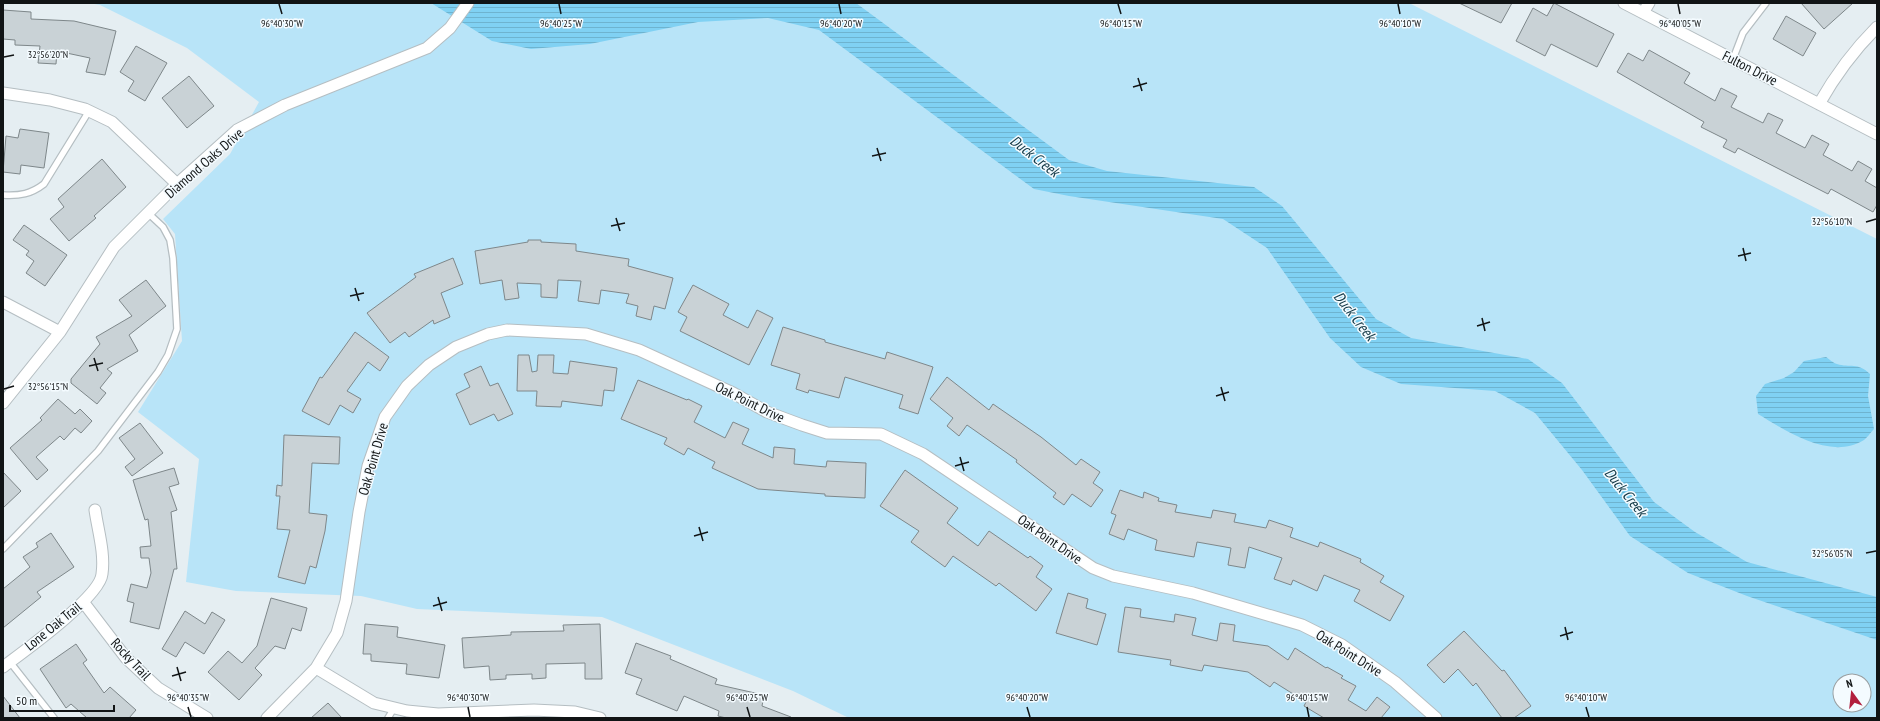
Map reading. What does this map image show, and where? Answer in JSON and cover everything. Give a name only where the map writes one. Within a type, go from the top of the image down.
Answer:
[{"type":"street","name":"Diamond Oaks Drive","points":[[3,403],[60,332],[114,248],[178,184],[237,130],[285,105],[427,48],[450,28],[468,3]]},
{"type":"street","name":"Fulton Drive","points":[[1624,3],[1646,8],[1733,59],[1877,134]]},
{"type":"street","points":[[1819,104],[1834,77],[1854,50],[1877,27]]},
{"type":"street","points":[[3,93],[50,100],[89,111],[112,122],[178,184]]},
{"type":"street","points":[[3,302],[60,332]]},
{"type":"street","name":"Oak Point Drive","points":[[268,718],[316,668],[337,633],[346,601],[358,512],[368,466],[385,417],[407,386],[429,365],[456,347],[488,334],[507,330],[540,330],[586,334],[639,350],[733,393],[767,412],[802,425],[827,433],[881,434],[923,454],[1093,568],[1113,576],[1194,593],[1302,625],[1342,645],[1383,674],[1436,718]]},
{"type":"street","name":"Lone Oak Trail","points":[[6,665],[84,603],[102,576],[102,556],[95,510]]},
{"type":"street","name":"Rocky Trail","points":[[84,603],[126,658],[158,688],[207,718]]},
{"type":"street","points":[[316,668],[374,703],[408,711],[438,714],[476,715],[534,710],[575,712],[600,718]]},
{"type":"lane","points":[[1733,59],[1743,33],[1766,3]]},
{"type":"lane","points":[[3,195],[17,196],[27,194],[44,184],[89,111]]},
{"type":"lane","points":[[3,549],[98,451],[149,384],[168,355],[177,329],[172,252],[170,240],[163,228],[148,213]]},
{"type":"lane","points":[[6,665],[54,718]]},
{"type":"lane","points":[[388,718],[394,707]]},
{"type":"shaded area","points":[[89,3],[1409,3],[1877,239],[1877,718],[849,718],[793,691],[602,617],[417,609],[361,596],[236,591],[186,582],[199,459],[138,412],[182,341],[175,234],[163,219],[230,154],[259,102],[187,48],[100,5]]},
{"type":"water","name":"Duck Creek","points":[[431,3],[856,3],[1069,160],[1107,171],[1254,187],[1282,206],[1376,319],[1411,338],[1528,359],[1562,383],[1654,502],[1695,532],[1747,562],[1877,597],[1877,640],[1747,596],[1688,573],[1630,536],[1582,470],[1535,413],[1495,391],[1401,384],[1361,367],[1330,338],[1267,248],[1223,219],[1069,196],[1034,189],[819,30],[768,18],[698,22],[590,44],[531,49],[492,41]]},
{"type":"water","points":[[1826,357],[1833,362],[1842,365],[1862,368],[1870,374],[1868,396],[1874,429],[1864,440],[1851,446],[1837,447],[1809,441],[1795,435],[1758,414],[1756,396],[1765,384],[1784,378],[1794,372],[1804,361]]},
{"type":"building","points":[[1459,3],[1512,3],[1501,23]]},
{"type":"building","points":[[1554,3],[1614,34],[1597,67],[1551,44],[1545,56],[1516,41],[1533,8],[1547,16]]},
{"type":"building","points":[[1801,3],[1853,3],[1824,29]]},
{"type":"building","points":[[3,10],[31,12],[31,19],[74,21],[116,31],[105,75],[86,72],[90,58],[57,51],[56,64],[38,63],[40,46],[15,45],[15,40],[3,39]]},
{"type":"building","points":[[1786,16],[1816,33],[1803,56],[1773,39]]},
{"type":"building","points":[[136,46],[167,63],[145,101],[128,91],[134,81],[120,72]]},
{"type":"building","points":[[1649,50],[1690,73],[1684,83],[1715,101],[1721,88],[1737,96],[1731,107],[1763,123],[1768,113],[1783,120],[1776,133],[1805,148],[1812,135],[1829,144],[1823,155],[1852,171],[1858,161],[1872,169],[1865,181],[1877,188],[1877,205],[1873,212],[1831,189],[1828,194],[1738,148],[1735,153],[1723,147],[1727,140],[1701,127],[1704,122],[1617,72],[1628,53],[1643,61]]},
{"type":"building","points":[[189,76],[214,106],[187,128],[162,98]]},
{"type":"building","points":[[20,129],[49,133],[44,168],[21,165],[20,174],[3,172],[6,136],[18,138]]},
{"type":"building","points":[[102,159],[126,187],[94,216],[96,218],[69,241],[50,219],[64,207],[58,199]]},
{"type":"building","points":[[24,225],[67,255],[45,286],[26,273],[34,261],[26,255],[29,251],[13,240]]},
{"type":"building","points":[[528,240],[576,244],[576,251],[629,259],[628,266],[673,278],[665,309],[654,306],[651,320],[636,316],[638,306],[626,303],[629,294],[601,290],[599,304],[578,301],[581,281],[558,280],[557,298],[541,297],[541,284],[517,283],[519,298],[505,300],[502,280],[480,284],[475,251],[528,242]]},
{"type":"building","points":[[453,258],[463,284],[441,293],[450,317],[434,324],[433,320],[409,337],[405,332],[390,343],[367,313],[416,277],[414,274]]},
{"type":"building","points":[[146,280],[166,306],[129,335],[138,351],[107,369],[112,373],[100,388],[106,393],[97,404],[71,383],[71,379],[100,344],[96,337],[132,316],[119,300]]},
{"type":"building","points":[[693,285],[729,304],[723,315],[748,328],[757,310],[773,318],[749,365],[680,331],[687,317],[678,312]]},
{"type":"building","points":[[783,327],[825,340],[825,342],[885,359],[887,352],[933,367],[918,414],[899,408],[903,395],[845,377],[839,398],[809,390],[808,393],[796,389],[800,374],[771,365]]},
{"type":"building","points":[[355,332],[389,357],[380,371],[368,362],[347,391],[361,399],[353,413],[340,405],[329,425],[302,411],[320,377],[322,378]]},
{"type":"building","points":[[518,355],[529,355],[532,372],[537,371],[538,355],[554,355],[553,373],[568,374],[570,361],[617,368],[614,391],[604,390],[602,406],[562,401],[561,407],[536,406],[537,391],[517,391]]},
{"type":"building","points":[[481,366],[490,386],[498,383],[513,414],[498,421],[494,414],[470,425],[456,394],[470,387],[464,374]]},
{"type":"building","points":[[947,377],[989,410],[993,404],[1041,437],[1076,465],[1081,459],[1100,472],[1093,483],[1103,490],[1091,507],[1072,494],[1064,505],[1053,497],[1056,493],[1016,462],[1017,460],[967,425],[959,436],[947,426],[953,418],[930,399]]},
{"type":"building","points":[[638,380],[687,400],[688,399],[702,406],[694,422],[725,438],[733,422],[749,429],[742,444],[773,458],[774,447],[795,449],[794,464],[826,467],[827,461],[866,463],[865,498],[825,496],[825,494],[758,489],[712,468],[715,462],[688,448],[684,455],[664,444],[667,438],[621,419]]},
{"type":"building","points":[[58,399],[75,414],[80,409],[92,421],[81,433],[75,428],[64,440],[60,436],[36,457],[48,470],[37,480],[10,448],[42,420],[40,418]]},
{"type":"building","points":[[140,423],[163,453],[132,476],[125,467],[135,459],[119,438]]},
{"type":"building","points":[[284,435],[340,437],[339,464],[312,463],[309,513],[327,515],[325,531],[316,568],[310,566],[305,584],[278,577],[290,530],[277,529],[280,496],[276,496],[277,485],[282,486]]},
{"type":"building","points":[[174,468],[179,484],[169,487],[177,510],[171,512],[177,569],[174,569],[159,629],[130,622],[134,603],[127,601],[131,584],[147,588],[151,573],[149,558],[141,558],[140,547],[151,546],[148,519],[145,520],[133,480]]},
{"type":"building","points":[[905,470],[958,508],[947,523],[978,546],[989,531],[1028,558],[1030,556],[1043,566],[1036,577],[1052,589],[1036,611],[999,583],[996,586],[953,556],[945,567],[911,542],[919,531],[880,506]]},
{"type":"building","points":[[3,472],[21,491],[3,508]]},
{"type":"building","points":[[1120,490],[1143,498],[1144,492],[1159,498],[1158,501],[1177,505],[1175,512],[1211,518],[1213,510],[1236,514],[1234,522],[1266,528],[1269,520],[1293,528],[1290,537],[1318,547],[1320,542],[1361,559],[1360,562],[1384,576],[1380,582],[1404,596],[1390,621],[1354,601],[1360,590],[1324,575],[1317,591],[1293,580],[1291,585],[1274,579],[1282,558],[1249,547],[1245,568],[1228,565],[1231,548],[1197,542],[1194,557],[1155,550],[1157,540],[1128,529],[1124,540],[1109,534],[1116,515],[1111,513]]},
{"type":"building","points":[[51,533],[74,567],[37,592],[41,597],[3,628],[3,589],[30,567],[23,557],[38,547],[36,543]]},
{"type":"building","points":[[1068,593],[1088,599],[1086,608],[1106,614],[1097,645],[1056,633]]},
{"type":"building","points":[[271,598],[307,608],[301,631],[292,628],[285,649],[275,646],[255,668],[262,675],[239,700],[208,672],[228,651],[242,663],[257,646]]},
{"type":"building","points":[[1125,607],[1141,609],[1140,617],[1174,622],[1175,614],[1196,618],[1192,635],[1217,641],[1220,623],[1235,625],[1233,641],[1268,646],[1288,660],[1295,648],[1326,668],[1327,667],[1343,676],[1341,678],[1356,686],[1348,700],[1366,711],[1377,697],[1390,707],[1381,718],[1324,718],[1304,706],[1306,702],[1274,682],[1270,687],[1248,672],[1204,665],[1202,671],[1170,665],[1171,660],[1118,652]]},
{"type":"building","points":[[185,611],[205,624],[212,612],[225,620],[204,654],[185,642],[176,657],[162,649]]},
{"type":"building","points":[[365,624],[398,627],[397,637],[445,645],[439,678],[406,674],[407,664],[371,661],[371,654],[363,654]]},
{"type":"building","points":[[600,624],[602,679],[585,679],[585,663],[546,664],[546,678],[532,679],[532,674],[506,675],[506,679],[490,680],[489,666],[464,668],[462,638],[511,635],[511,632],[564,631],[563,625]]},
{"type":"building","points":[[1464,631],[1502,671],[1504,670],[1531,706],[1514,718],[1502,718],[1476,683],[1473,686],[1458,669],[1444,683],[1427,665]]},
{"type":"building","points":[[636,643],[671,656],[670,659],[717,679],[715,684],[764,695],[762,706],[791,718],[726,718],[718,716],[719,711],[684,696],[677,711],[636,694],[642,679],[625,673]]},
{"type":"building","points":[[76,644],[87,660],[83,663],[104,693],[110,687],[136,710],[129,718],[87,718],[71,704],[66,708],[40,669]]},
{"type":"building","points":[[3,696],[20,718],[3,718]]},
{"type":"building","points":[[328,703],[342,718],[311,718]]}]
